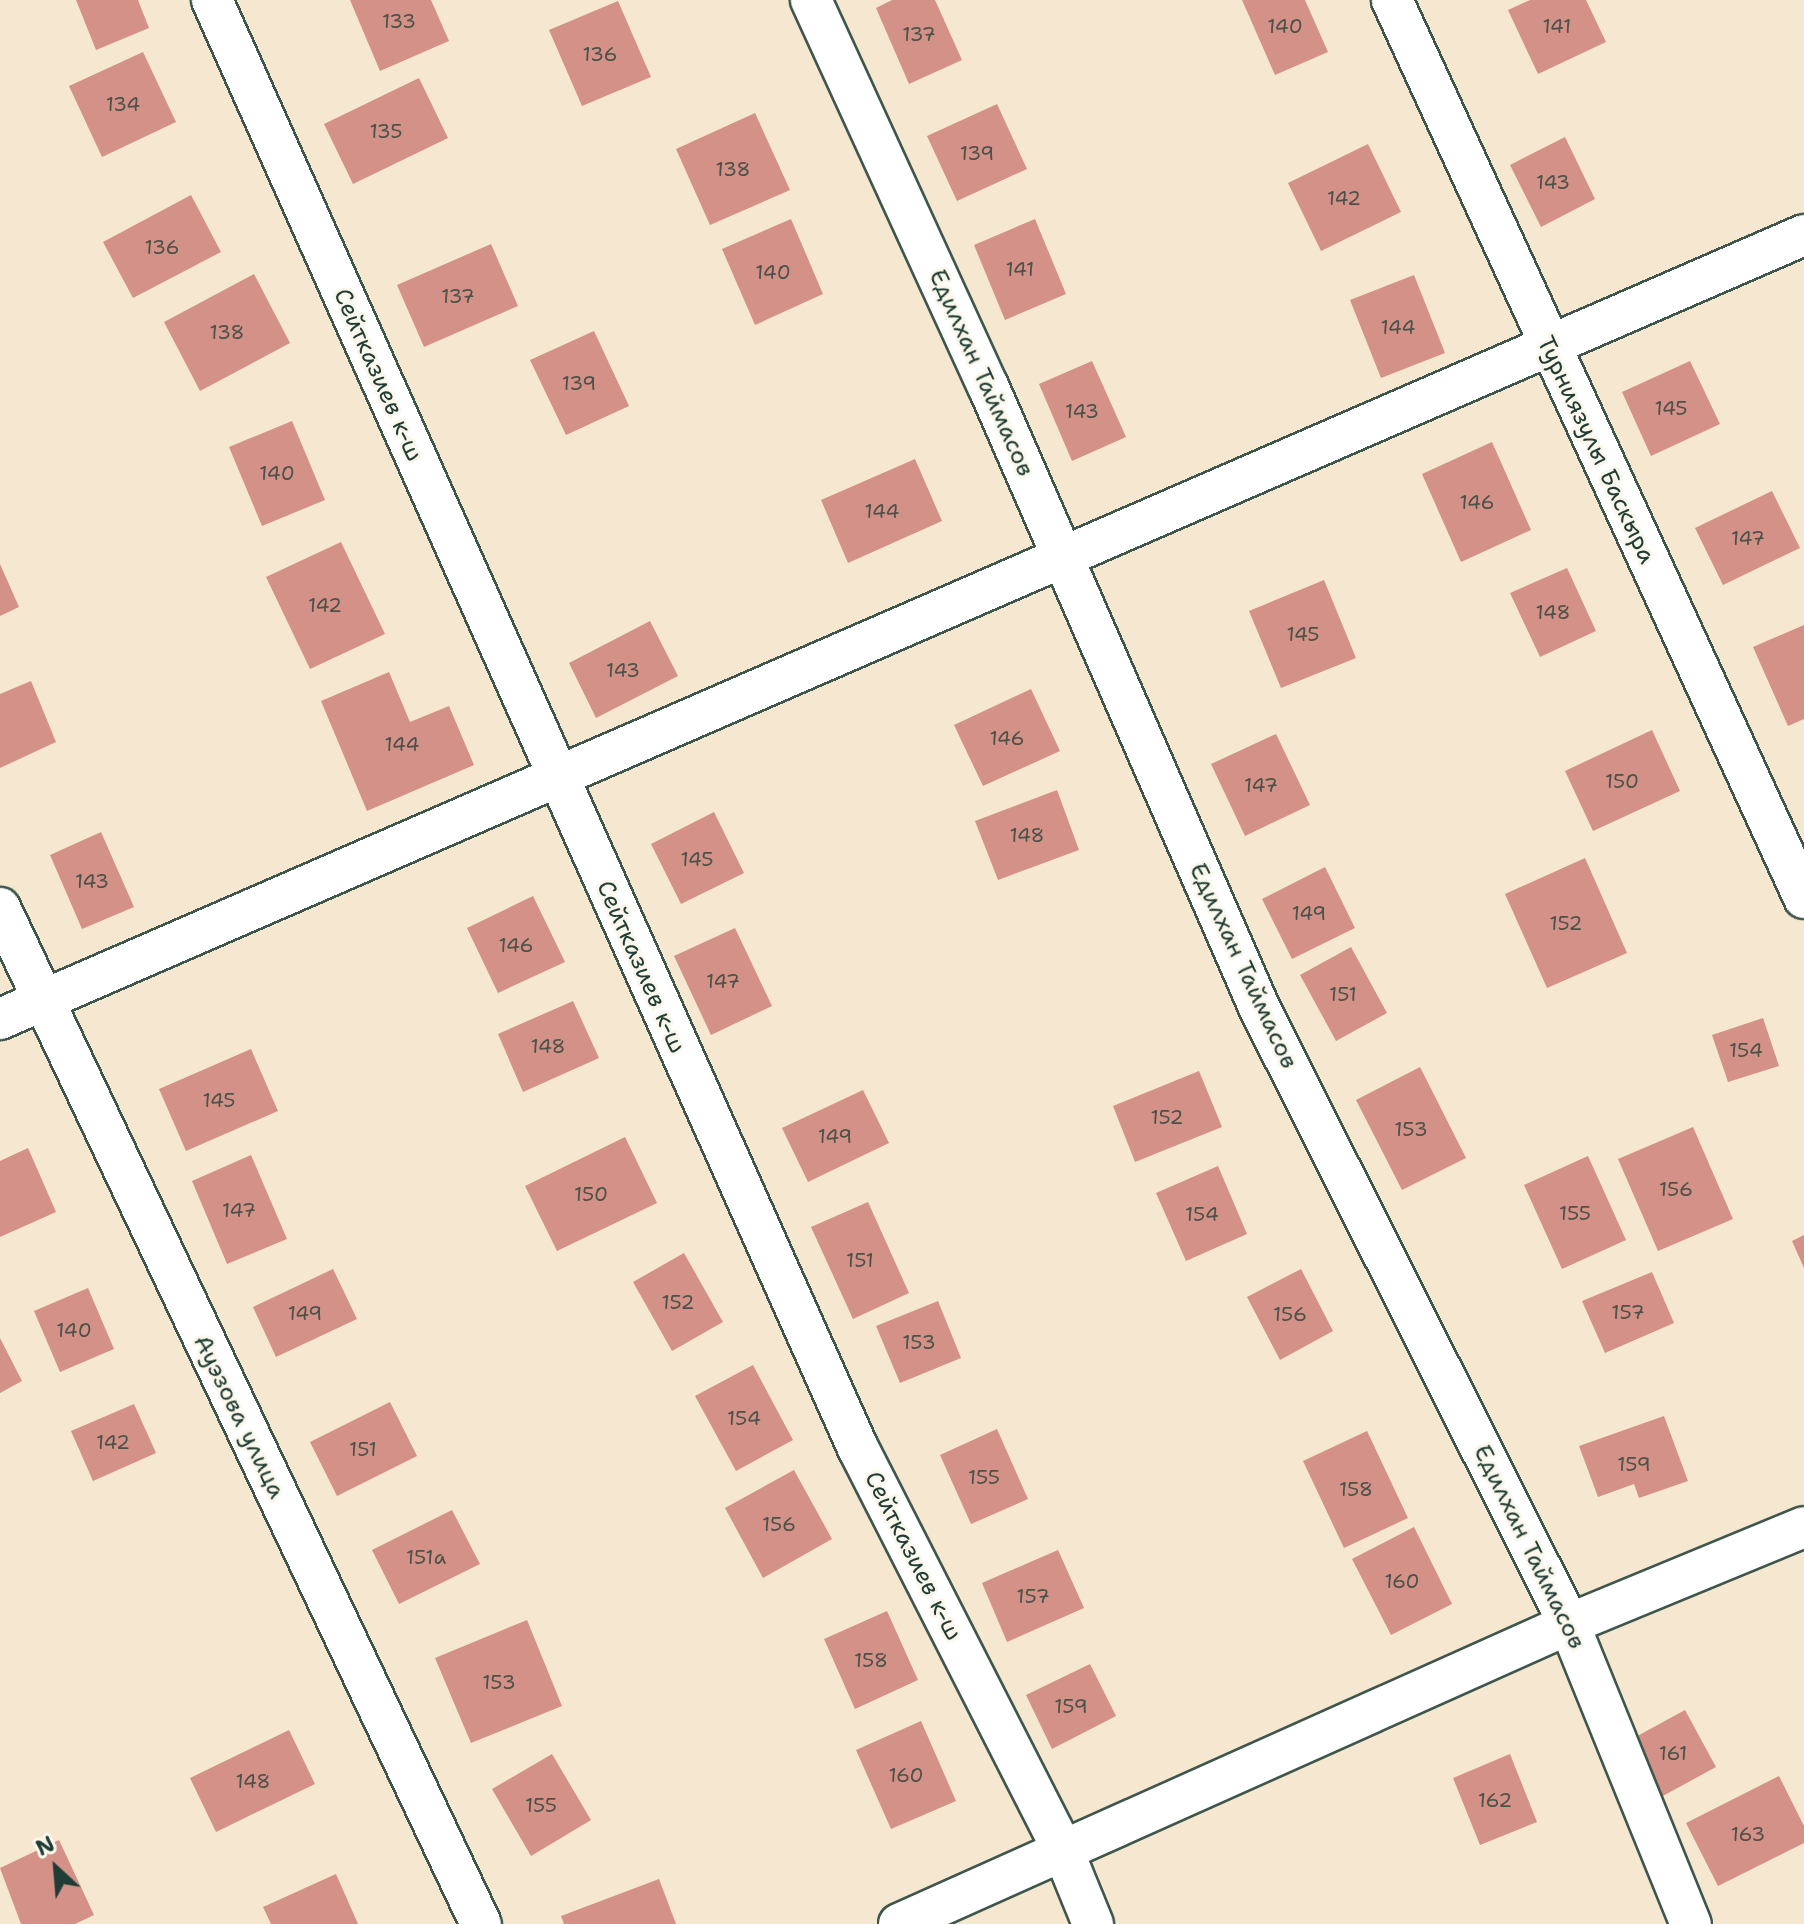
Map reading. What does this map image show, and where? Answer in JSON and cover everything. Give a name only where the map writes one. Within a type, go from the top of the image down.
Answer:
[{"type":"street","name":"Сейтказиев к-ш","points":[[212,0],[556,779],[858,1448],[1064,1853],[1093,1924]]},
{"type":"street","name":"Едилхан Таймасов","points":[[811,0],[1062,555],[1259,1007],[1569,1624],[1691,1924]]},
{"type":"street","name":"Турниязулы Баскыра","points":[[1392,0],[1548,346],[1804,898]]},
{"type":"street","points":[[0,1019],[1804,235]]},
{"type":"street","name":"Ауэзова улица","points":[[0,908],[40,1001],[481,1924]]},
{"type":"street","points":[[899,1924],[1064,1853],[1569,1624],[1804,1527]]},
{"type":"building","points":[[76,0],[138,0],[149,28],[96,50]]},
{"type":"building","points":[[350,0],[431,0],[449,41],[380,71]]},
{"type":"building","points":[[892,0],[935,0],[962,60],[909,84],[876,8]]},
{"type":"building","points":[[1242,0],[1305,0],[1328,52],[1275,75]]},
{"type":"building","points":[[1530,0],[1586,0],[1606,42],[1538,74],[1508,10]]},
{"type":"building","points":[[618,1],[651,77],[582,106],[549,30]]},
{"type":"building","points":[[143,52],[176,122],[102,157],[69,86]]},
{"type":"building","points":[[419,78],[448,138],[353,184],[324,124]]},
{"type":"building","points":[[997,104],[1027,169],[957,201],[927,136]]},
{"type":"building","points":[[755,113],[790,190],[710,225],[676,149]]},
{"type":"building","points":[[1565,137],[1595,199],[1541,227],[1510,165]]},
{"type":"building","points":[[1368,144],[1401,212],[1321,251],[1288,183]]},
{"type":"building","points":[[191,195],[221,252],[133,298],[103,242]]},
{"type":"building","points":[[791,219],[823,294],[755,325],[722,249]]},
{"type":"building","points":[[1035,219],[1066,294],[1005,320],[974,245]]},
{"type":"building","points":[[491,244],[518,306],[424,347],[397,285]]},
{"type":"building","points":[[254,274],[290,343],[200,391],[164,322]]},
{"type":"building","points":[[1414,275],[1445,353],[1381,378],[1350,300]]},
{"type":"building","points":[[594,331],[629,406],[566,435],[530,360]]},
{"type":"building","points":[[1092,361],[1126,437],[1072,461],[1039,384]]},
{"type":"building","points":[[1690,361],[1720,424],[1651,456],[1622,392]]},
{"type":"building","points":[[292,421],[325,500],[262,526],[229,447]]},
{"type":"building","points":[[1492,442],[1531,530],[1461,562],[1422,474]]},
{"type":"building","points":[[915,459],[942,521],[848,563],[821,500]]},
{"type":"building","points":[[1772,491],[1800,548],[1723,585],[1695,528]]},
{"type":"building","points":[[341,542],[385,634],[310,669],[266,577]]},
{"type":"building","points":[[0,564],[19,607],[0,616]]},
{"type":"building","points":[[1567,568],[1596,631],[1540,657],[1510,593]]},
{"type":"building","points":[[1324,580],[1356,658],[1281,688],[1249,611]]},
{"type":"building","points":[[650,621],[678,676],[596,718],[569,663]]},
{"type":"building","points":[[1804,625],[1804,719],[1788,726],[1753,647]]},
{"type":"building","points":[[389,672],[410,722],[449,706],[474,765],[367,811],[321,701]]},
{"type":"building","points":[[31,681],[56,742],[0,768],[0,694]]},
{"type":"building","points":[[1031,689],[1060,751],[983,786],[954,725]]},
{"type":"building","points":[[1652,730],[1680,791],[1593,831],[1565,771]]},
{"type":"building","points":[[1276,734],[1310,805],[1245,836],[1211,764]]},
{"type":"building","points":[[1057,790],[1079,850],[998,880],[975,821]]},
{"type":"building","points":[[714,812],[744,873],[681,904],[651,844]]},
{"type":"building","points":[[101,832],[134,907],[82,929],[50,855]]},
{"type":"building","points":[[1585,858],[1627,953],[1547,988],[1505,894]]},
{"type":"building","points":[[1325,867],[1355,928],[1292,959],[1262,899]]},
{"type":"building","points":[[533,896],[565,962],[498,993],[467,928]]},
{"type":"building","points":[[735,928],[772,1006],[711,1035],[674,956]]},
{"type":"building","points":[[1351,947],[1387,1013],[1336,1041],[1300,975]]},
{"type":"building","points":[[573,1001],[599,1058],[523,1092],[498,1034]]},
{"type":"building","points":[[1763,1018],[1779,1066],[1728,1082],[1712,1035]]},
{"type":"building","points":[[251,1049],[278,1111],[186,1151],[159,1089]]},
{"type":"building","points":[[1420,1067],[1466,1158],[1402,1190],[1356,1100]]},
{"type":"building","points":[[1199,1071],[1222,1127],[1135,1162],[1113,1106]]},
{"type":"building","points":[[863,1090],[889,1143],[808,1182],[782,1128]]},
{"type":"building","points":[[1693,1127],[1733,1219],[1658,1251],[1618,1159]]},
{"type":"building","points":[[625,1137],[657,1203],[557,1251],[525,1186]]},
{"type":"building","points":[[28,1148],[56,1212],[0,1237],[0,1161]]},
{"type":"building","points":[[251,1155],[287,1239],[227,1264],[192,1181]]},
{"type":"building","points":[[1588,1156],[1626,1240],[1562,1269],[1524,1185]]},
{"type":"building","points":[[1218,1166],[1247,1234],[1186,1261],[1156,1193]]},
{"type":"building","points":[[868,1202],[909,1293],[853,1319],[811,1227]]},
{"type":"building","points":[[1804,1235],[1804,1268],[1792,1241]]},
{"type":"building","points":[[684,1253],[723,1322],[672,1351],[633,1282]]},
{"type":"building","points":[[333,1269],[357,1319],[276,1357],[253,1307]]},
{"type":"building","points":[[1301,1269],[1333,1331],[1280,1360],[1247,1297]]},
{"type":"building","points":[[1652,1272],[1674,1323],[1605,1353],[1582,1301]]},
{"type":"building","points":[[88,1288],[114,1349],[60,1372],[34,1311]]},
{"type":"building","points":[[938,1301],[961,1358],[900,1383],[876,1326]]},
{"type":"building","points":[[0,1338],[22,1381],[0,1393]]},
{"type":"building","points":[[753,1365],[793,1440],[736,1471],[695,1396]]},
{"type":"building","points":[[390,1402],[417,1456],[337,1496],[310,1442]]},
{"type":"building","points":[[134,1404],[156,1453],[93,1481],[71,1431]]},
{"type":"building","points":[[1664,1416],[1688,1481],[1639,1498],[1634,1484],[1598,1497],[1579,1446]]},
{"type":"building","points":[[997,1429],[1028,1499],[971,1524],[940,1455]]},
{"type":"building","points":[[1367,1431],[1408,1518],[1344,1548],[1303,1461]]},
{"type":"building","points":[[794,1470],[832,1539],[763,1578],[725,1508]]},
{"type":"building","points":[[452,1510],[480,1564],[399,1604],[372,1550]]},
{"type":"building","points":[[1414,1527],[1452,1604],[1391,1635],[1352,1559]]},
{"type":"building","points":[[1058,1550],[1084,1608],[1007,1642],[982,1583]]},
{"type":"building","points":[[887,1611],[918,1680],[855,1709],[824,1639]]},
{"type":"building","points":[[527,1620],[562,1706],[471,1743],[435,1658]]},
{"type":"building","points":[[1090,1664],[1116,1716],[1052,1749],[1026,1695]]},
{"type":"building","points":[[1685,1710],[1716,1767],[1661,1797],[1630,1740]]},
{"type":"building","points":[[921,1721],[956,1801],[891,1829],[856,1750]]},
{"type":"building","points":[[289,1730],[315,1784],[216,1832],[190,1778]]},
{"type":"building","points":[[552,1754],[591,1820],[531,1856],[492,1789]]},
{"type":"building","points":[[1510,1754],[1537,1822],[1480,1845],[1453,1778]]},
{"type":"building","points":[[1779,1776],[1804,1826],[1804,1843],[1718,1886],[1686,1823]]},
{"type":"building","points":[[59,1840],[94,1915],[75,1924],[21,1924],[0,1868]]},
{"type":"building","points":[[336,1874],[358,1924],[271,1924],[263,1907]]},
{"type":"building","points":[[659,1879],[676,1924],[564,1924],[561,1916]]}]
